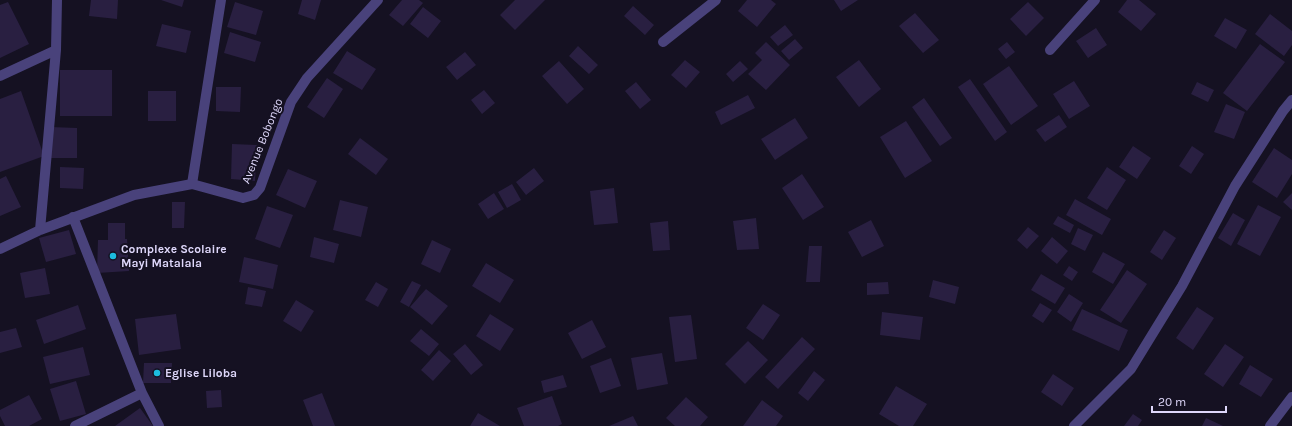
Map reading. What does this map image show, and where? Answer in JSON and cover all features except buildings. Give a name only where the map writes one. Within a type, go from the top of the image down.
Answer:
[{"type":"street","points":[[40,230],[56,50],[57,0]]},
{"type":"street","points":[[192,184],[221,0]]},
{"type":"street","name":"Avenue Bobongo","points":[[0,249],[40,230],[134,195],[192,184],[243,198],[254,195],[260,188],[290,102],[307,78],[378,0]]},
{"type":"street","points":[[663,42],[716,0]]},
{"type":"street","points":[[1050,50],[1095,0]]},
{"type":"street","points":[[0,76],[56,50]]},
{"type":"street","points":[[1074,426],[1130,369],[1182,286],[1235,186],[1292,100]]},
{"type":"street","points":[[73,217],[142,393],[159,426]]},
{"type":"street","points":[[75,426],[142,393]]},
{"type":"street","points":[[1270,426],[1292,397]]},
{"type":"place","name":"Complexe Scolaire Mayi Matalala","points":[[113,256]]},
{"type":"place","name":"Eglise Liloba","points":[[157,373]]}]
